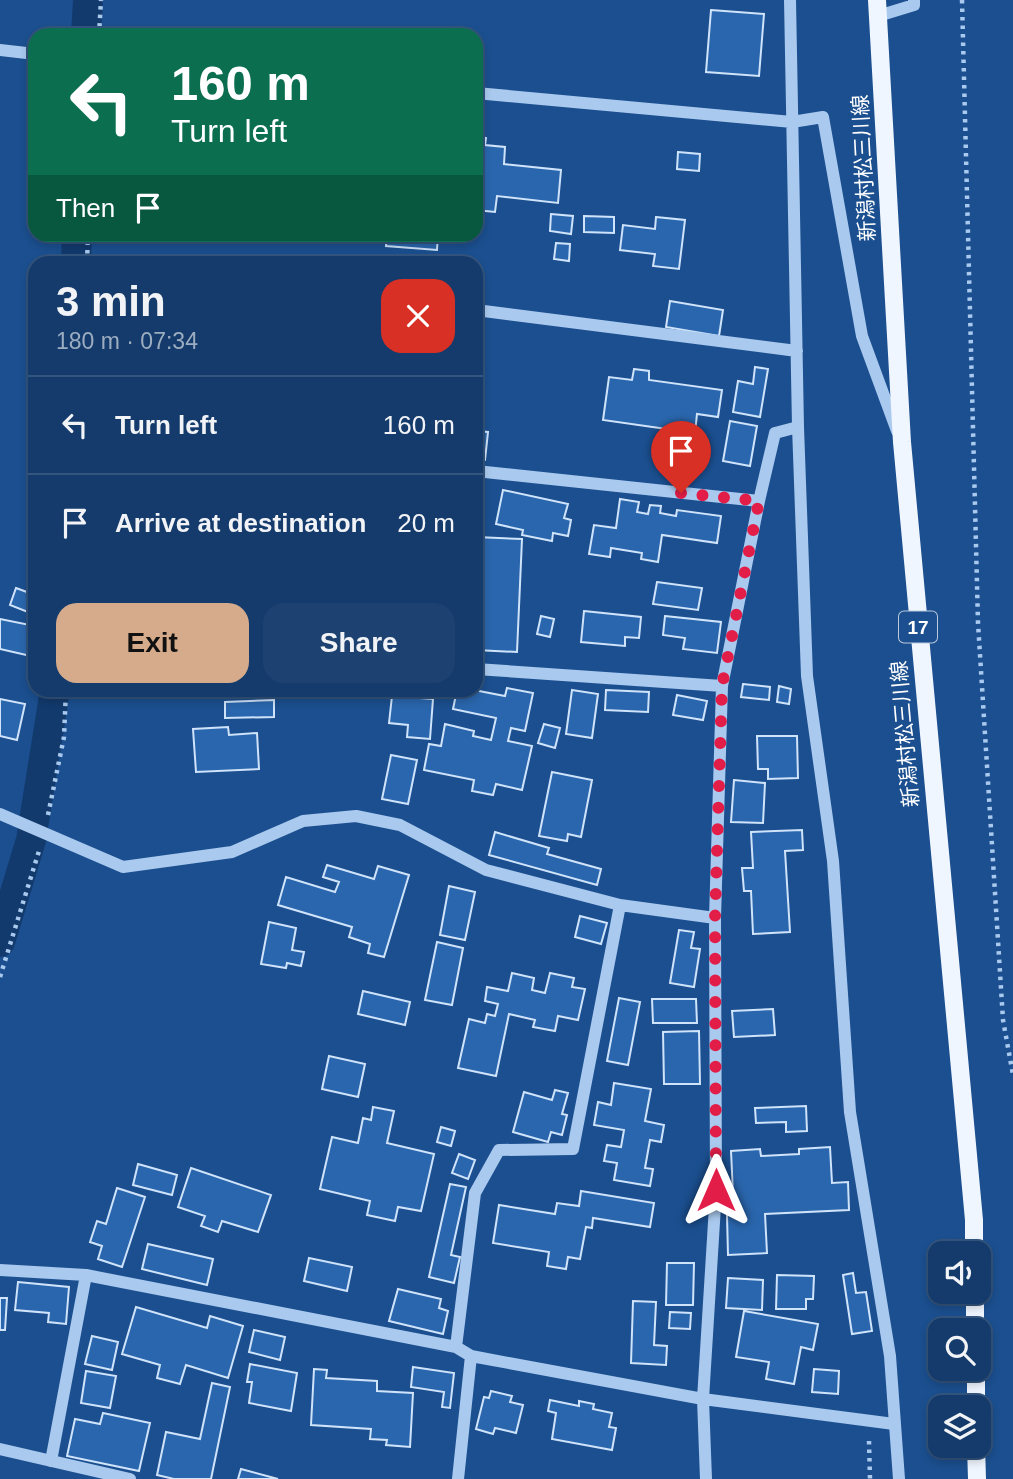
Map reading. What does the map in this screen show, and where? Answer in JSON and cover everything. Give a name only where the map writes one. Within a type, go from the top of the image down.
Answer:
[{"type":"main road","name":"新潟村松三川線","points":[[878,8],[902,442],[974,1241]]},
{"type":"main road","points":[[976,1458],[977,1479]]},
{"type":"street","points":[[790,0],[807,676],[833,861],[850,1112],[890,1356],[899,1479]]},
{"type":"street","points":[[878,8],[914,5],[914,0]]},
{"type":"street","points":[[0,50],[28,53]]},
{"type":"street","points":[[483,94],[792,122],[822,117],[862,336],[902,442]]},
{"type":"street","points":[[483,311],[797,351]]},
{"type":"street","points":[[706,1479],[703,1399],[716,1190],[715,918],[722,686],[775,433],[799,427]]},
{"type":"street","points":[[483,472],[759,501]]},
{"type":"street","points":[[483,669],[722,686]]},
{"type":"street","points":[[0,814],[123,867],[232,852],[303,821],[356,816],[400,825],[486,870],[620,905],[715,918]]},
{"type":"street","points":[[456,1348],[475,1193],[499,1150],[573,1149],[620,905]]},
{"type":"street","points":[[0,1270],[86,1275],[456,1348],[471,1356],[703,1399],[894,1424]]},
{"type":"street","points":[[51,1461],[86,1275]]},
{"type":"street","points":[[458,1479],[471,1356]]},
{"type":"street","points":[[0,1449],[130,1479]]},
{"type":"path","points":[[99,28],[101,0]]},
{"type":"path","points":[[962,0],[978,623],[1003,1020],[1013,1075]]},
{"type":"path","points":[[868,1420],[870,1479]]},
{"type":"building","points":[[711,10],[764,14],[759,76],[706,72]]},
{"type":"building","points":[[483,137],[486,138],[485,145],[505,147],[504,164],[561,170],[558,203],[497,196],[495,212],[483,211]]},
{"type":"building","points":[[678,152],[700,154],[699,171],[677,169]]},
{"type":"building","points":[[551,214],[573,216],[571,234],[550,231]]},
{"type":"building","points":[[584,216],[614,217],[614,233],[584,232]]},
{"type":"building","points":[[656,217],[685,220],[679,269],[653,266],[655,254],[620,250],[623,225],[655,229]]},
{"type":"building","points":[[386,242],[438,242],[437,250],[386,246]]},
{"type":"building","points":[[556,243],[570,244],[569,261],[554,259]]},
{"type":"building","points":[[670,301],[723,310],[719,336],[666,327]]},
{"type":"building","points":[[755,367],[768,369],[760,417],[733,412],[738,381],[753,384]]},
{"type":"building","points":[[634,369],[649,371],[649,380],[722,390],[718,417],[697,414],[695,433],[603,420],[609,377],[632,380]]},
{"type":"building","points":[[730,421],[757,426],[750,466],[723,461]]},
{"type":"building","points":[[483,432],[488,432],[483,460]]},
{"type":"building","points":[[503,490],[568,504],[564,518],[571,520],[568,536],[553,533],[552,541],[522,535],[523,530],[496,524]]},
{"type":"building","points":[[620,499],[639,502],[637,512],[648,514],[650,505],[661,506],[660,513],[676,516],[677,510],[721,516],[717,543],[662,535],[658,562],[641,559],[642,553],[611,548],[610,557],[589,554],[594,525],[616,528]]},
{"type":"building","points":[[483,537],[522,539],[517,652],[483,650]]},
{"type":"building","points":[[657,582],[702,588],[698,610],[653,604]]},
{"type":"building","points":[[16,588],[28,592],[28,612],[10,605]]},
{"type":"building","points":[[584,611],[641,617],[639,638],[625,637],[625,646],[581,642]]},
{"type":"building","points":[[541,616],[554,619],[550,637],[537,634]]},
{"type":"building","points":[[665,616],[721,622],[717,653],[683,649],[685,638],[663,635]]},
{"type":"building","points":[[0,619],[28,625],[28,655],[0,649]]},
{"type":"building","points":[[743,684],[770,687],[769,700],[741,697]]},
{"type":"building","points":[[779,686],[791,689],[789,704],[777,702]]},
{"type":"building","points":[[507,688],[533,693],[525,731],[511,728],[508,741],[532,746],[522,790],[496,784],[493,795],[472,791],[474,780],[424,770],[429,744],[441,746],[445,724],[474,731],[473,736],[491,740],[496,718],[453,709],[456,697],[483,697],[483,692],[505,696]]},
{"type":"building","points":[[572,690],[598,694],[592,738],[566,734]]},
{"type":"building","points":[[606,690],[649,692],[648,712],[605,710]]},
{"type":"building","points":[[677,695],[707,701],[703,720],[673,715]]},
{"type":"building","points":[[392,697],[433,699],[430,739],[407,737],[408,725],[389,723]]},
{"type":"building","points":[[0,699],[25,704],[17,740],[0,736]]},
{"type":"building","points":[[274,700],[274,717],[225,718],[225,702]]},
{"type":"building","points":[[544,724],[560,728],[555,748],[538,743]]},
{"type":"building","points":[[228,727],[229,735],[257,733],[259,769],[196,772],[193,729]]},
{"type":"building","points":[[757,736],[797,736],[798,778],[768,779],[768,769],[758,769]]},
{"type":"building","points":[[391,755],[417,760],[408,804],[382,799]]},
{"type":"building","points":[[552,772],[592,780],[581,837],[568,834],[567,841],[539,836]]},
{"type":"building","points":[[734,780],[765,783],[763,823],[731,822]]},
{"type":"building","points":[[802,830],[803,850],[785,851],[790,932],[753,934],[751,891],[744,891],[742,868],[753,868],[751,832]]},
{"type":"building","points":[[495,832],[549,848],[547,854],[601,869],[597,885],[489,855]]},
{"type":"building","points":[[327,865],[374,879],[378,866],[409,875],[384,957],[368,953],[370,944],[349,937],[352,927],[278,905],[286,877],[335,892],[339,882],[323,877]]},
{"type":"building","points":[[449,886],[475,892],[465,940],[440,935]]},
{"type":"building","points":[[580,916],[607,923],[601,944],[575,937]]},
{"type":"building","points":[[269,922],[296,928],[292,950],[304,952],[301,966],[287,963],[286,968],[261,964]]},
{"type":"building","points":[[679,930],[694,932],[691,948],[700,949],[694,987],[670,983]]},
{"type":"building","points":[[437,942],[463,948],[452,1005],[425,1000]]},
{"type":"building","points":[[512,973],[534,978],[532,990],[545,993],[550,973],[574,978],[572,987],[585,989],[578,1020],[558,1016],[555,1031],[533,1027],[535,1020],[509,1014],[496,1076],[458,1068],[469,1019],[485,1023],[487,1014],[495,1016],[498,1004],[485,1001],[487,987],[508,991]]},
{"type":"building","points":[[363,991],[410,1002],[405,1025],[358,1014]]},
{"type":"building","points":[[619,998],[640,1002],[628,1065],[607,1061]]},
{"type":"building","points":[[652,999],[696,999],[697,1023],[653,1023]]},
{"type":"building","points":[[773,1009],[775,1035],[734,1037],[732,1011]]},
{"type":"building","points":[[699,1031],[700,1084],[664,1084],[663,1032]]},
{"type":"building","points":[[329,1056],[365,1064],[358,1097],[322,1089]]},
{"type":"building","points":[[614,1083],[651,1089],[645,1121],[664,1125],[661,1142],[650,1140],[645,1168],[653,1169],[650,1186],[614,1180],[617,1163],[604,1161],[607,1145],[621,1147],[624,1130],[594,1125],[598,1102],[611,1105]]},
{"type":"building","points":[[555,1090],[568,1093],[562,1114],[567,1115],[562,1135],[551,1132],[548,1142],[513,1132],[524,1092],[552,1100]]},
{"type":"building","points":[[806,1106],[807,1131],[786,1132],[786,1122],[756,1123],[755,1108]]},
{"type":"building","points":[[373,1107],[394,1111],[387,1143],[434,1154],[421,1211],[398,1207],[395,1221],[367,1215],[370,1201],[320,1189],[332,1137],[358,1143],[363,1118],[371,1120]]},
{"type":"building","points":[[441,1127],[455,1131],[451,1146],[437,1142]]},
{"type":"building","points":[[830,1147],[832,1183],[848,1182],[849,1210],[765,1214],[767,1253],[728,1255],[727,1215],[734,1215],[731,1151],[760,1149],[761,1156],[799,1154],[799,1149]]},
{"type":"building","points":[[459,1154],[475,1160],[468,1179],[452,1173]]},
{"type":"building","points":[[138,1164],[177,1175],[172,1195],[133,1185]]},
{"type":"building","points":[[191,1168],[271,1195],[258,1232],[222,1221],[218,1232],[201,1226],[205,1216],[178,1207]]},
{"type":"building","points":[[450,1184],[466,1187],[451,1255],[460,1257],[454,1283],[429,1277]]},
{"type":"building","points":[[117,1188],[145,1197],[122,1267],[98,1259],[102,1246],[90,1242],[97,1221],[106,1224]]},
{"type":"building","points":[[581,1191],[654,1203],[650,1227],[593,1218],[592,1228],[586,1227],[580,1259],[568,1257],[566,1269],[547,1266],[549,1252],[493,1243],[499,1205],[555,1214],[557,1203],[579,1206]]},
{"type":"building","points":[[148,1244],[213,1259],[207,1285],[142,1269]]},
{"type":"building","points":[[309,1258],[352,1267],[347,1291],[304,1281]]},
{"type":"building","points":[[667,1263],[694,1263],[693,1305],[666,1305]]},
{"type":"building","points":[[853,1273],[856,1293],[866,1292],[872,1331],[852,1334],[843,1275]]},
{"type":"building","points":[[777,1275],[814,1276],[813,1299],[806,1299],[806,1309],[776,1309]]},
{"type":"building","points":[[728,1278],[763,1280],[762,1310],[726,1308]]},
{"type":"building","points":[[18,1282],[69,1287],[66,1324],[48,1322],[49,1313],[15,1310]]},
{"type":"building","points":[[398,1289],[441,1299],[439,1308],[448,1311],[443,1334],[389,1321]]},
{"type":"building","points":[[0,1298],[7,1298],[5,1330],[0,1330]]},
{"type":"building","points":[[633,1301],[656,1302],[654,1345],[667,1346],[666,1365],[631,1363]]},
{"type":"building","points":[[136,1307],[207,1328],[210,1316],[243,1326],[228,1378],[186,1365],[180,1384],[157,1378],[160,1365],[122,1354]]},
{"type":"building","points":[[744,1311],[818,1324],[813,1350],[801,1347],[794,1384],[766,1379],[769,1362],[736,1357]]},
{"type":"building","points":[[670,1312],[691,1313],[690,1329],[669,1328]]},
{"type":"building","points":[[254,1330],[285,1337],[280,1360],[249,1352]]},
{"type":"building","points":[[92,1336],[118,1342],[112,1370],[85,1364]]},
{"type":"building","points":[[250,1364],[297,1373],[291,1411],[249,1403],[252,1382],[247,1382]]},
{"type":"building","points":[[413,1367],[454,1373],[450,1408],[442,1407],[444,1392],[411,1387]]},
{"type":"building","points":[[314,1369],[327,1370],[326,1378],[377,1381],[377,1391],[413,1393],[410,1447],[386,1445],[387,1440],[370,1439],[371,1429],[311,1425]]},
{"type":"building","points":[[814,1369],[839,1371],[838,1394],[812,1392]]},
{"type":"building","points":[[86,1371],[116,1376],[110,1408],[81,1403]]},
{"type":"building","points":[[212,1383],[230,1387],[211,1479],[174,1479],[157,1475],[166,1432],[200,1439]]},
{"type":"building","points":[[491,1391],[512,1396],[510,1402],[523,1405],[516,1433],[495,1428],[493,1434],[476,1429],[484,1397],[489,1398]]},
{"type":"building","points":[[550,1400],[579,1406],[579,1401],[594,1404],[593,1409],[612,1413],[609,1427],[616,1428],[612,1450],[552,1439],[556,1413],[548,1411]]},
{"type":"building","points":[[103,1413],[150,1423],[139,1471],[67,1456],[75,1419],[100,1424]]},
{"type":"building","points":[[241,1469],[278,1479],[238,1479]]},
{"type":"waterway","points":[[86,28],[88,0]]},
{"type":"waterway","points":[[76,256],[77,242]]},
{"type":"waterway","points":[[0,942],[31,840],[54,697]]},
{"type":"route","points":[[681,493],[759,501],[722,686],[715,918],[716,1190]]}]
